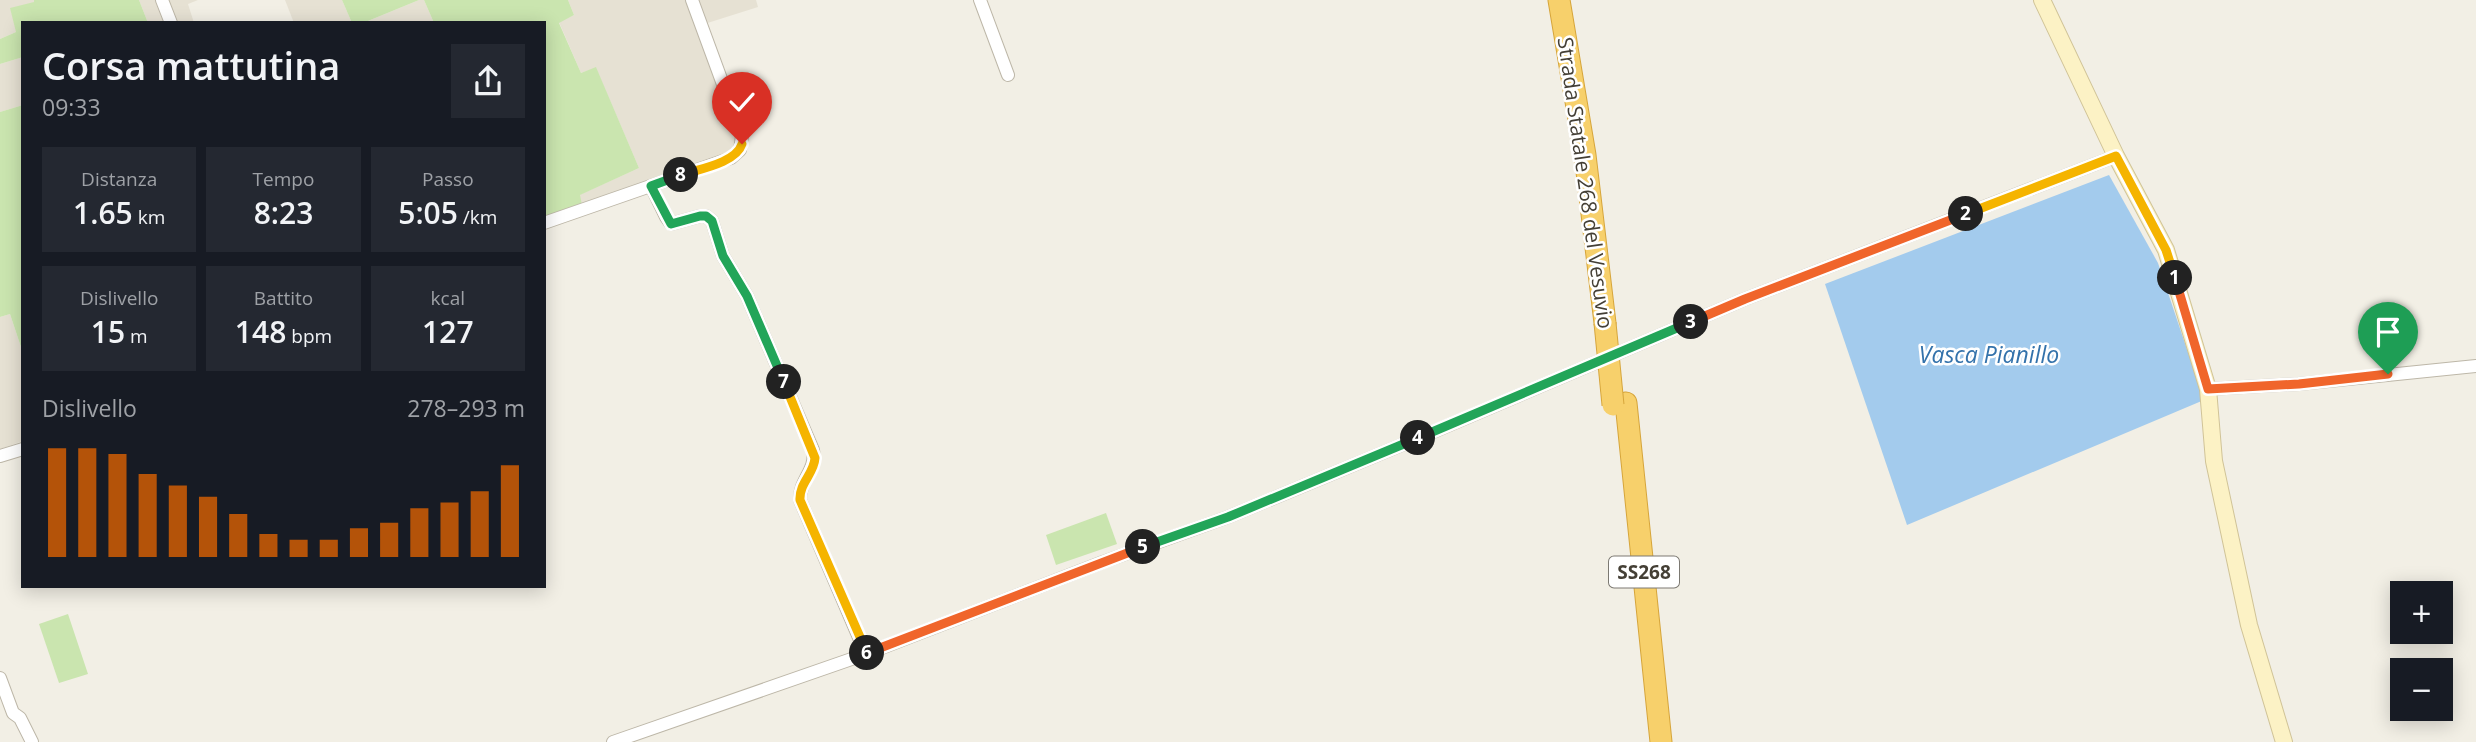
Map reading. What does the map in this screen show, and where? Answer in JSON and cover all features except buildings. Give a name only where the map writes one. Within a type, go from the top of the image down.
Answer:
[{"type":"highway","name":"Strada Statale 268 del Vesuvio","points":[[1559,0],[1611,323]]},
{"type":"highway","name":"Strada Statale 268 del Vesuvio","points":[[1572,0],[1598,153],[1611,323],[1661,742]]},
{"type":"highway","name":"Strada Statale 268 del Vesuvio","points":[[1620,404],[1649,742]]},
{"type":"street","points":[[162,0],[170,21]]},
{"type":"street","points":[[546,222],[731,158],[740,150],[742,136],[692,0]]},
{"type":"street","points":[[980,0],[1008,75]]},
{"type":"street","points":[[2042,0],[2116,156],[2166,250],[2208,389],[2214,461],[2249,625],[2284,742]]},
{"type":"street","points":[[613,742],[866,654],[1103,562],[1228,517],[1745,299],[2116,156]]},
{"type":"street","points":[[651,186],[671,224],[700,216],[706,216],[712,221],[723,256],[747,296],[813,450],[814,465],[800,491],[800,500],[866,654]]},
{"type":"street","points":[[2208,389],[2299,384],[2476,366]]},
{"type":"street","points":[[0,456],[21,450]]},
{"type":"street","points":[[0,678],[13,713],[20,718],[32,742]]},
{"type":"shaded area","points":[[0,0],[34,0],[16,32],[0,39]]},
{"type":"shaded area","points":[[139,0],[198,0],[188,4],[193,21],[147,21]]},
{"type":"shaded area","points":[[285,0],[342,0],[351,21],[293,21]]},
{"type":"shaded area","points":[[424,0],[433,21],[368,21]]},
{"type":"shaded area","points":[[568,0],[756,0],[758,7],[698,26],[738,135],[735,148],[715,159],[582,205],[579,195],[639,168],[596,68],[581,73],[559,22],[574,15]]},
{"type":"shaded area","points":[[21,58],[21,106],[0,112],[0,64]]},
{"type":"shaded area","points":[[10,314],[21,347],[21,442],[0,449],[0,317]]},
{"type":"green space","points":[[139,0],[147,21],[21,21],[21,58],[0,64],[0,39],[16,32],[10,8],[34,2]]},
{"type":"green space","points":[[342,0],[419,0],[368,21],[351,21]]},
{"type":"green space","points":[[424,0],[568,0],[574,15],[559,23],[581,73],[596,67],[639,168],[580,195],[582,205],[546,217],[546,21],[433,21]]},
{"type":"green space","points":[[21,106],[21,347],[10,314],[0,317],[0,112]]},
{"type":"green space","points":[[1106,513],[1117,544],[1056,565],[1046,535]]},
{"type":"green space","points":[[68,614],[88,674],[59,683],[39,624]]},
{"type":"water","name":"Vasca Pianillo","points":[[2109,175],[2158,263],[2204,400],[1907,525],[1825,284]]},
{"type":"route","points":[[742,144],[740,150],[731,158],[651,186],[671,224],[700,216],[706,216],[712,221],[723,256],[747,296],[813,450],[814,465],[803,483],[800,500],[866,654],[1103,562],[1228,517],[1745,299],[2116,156],[2166,250],[2208,389],[2299,384],[2388,374]]}]
